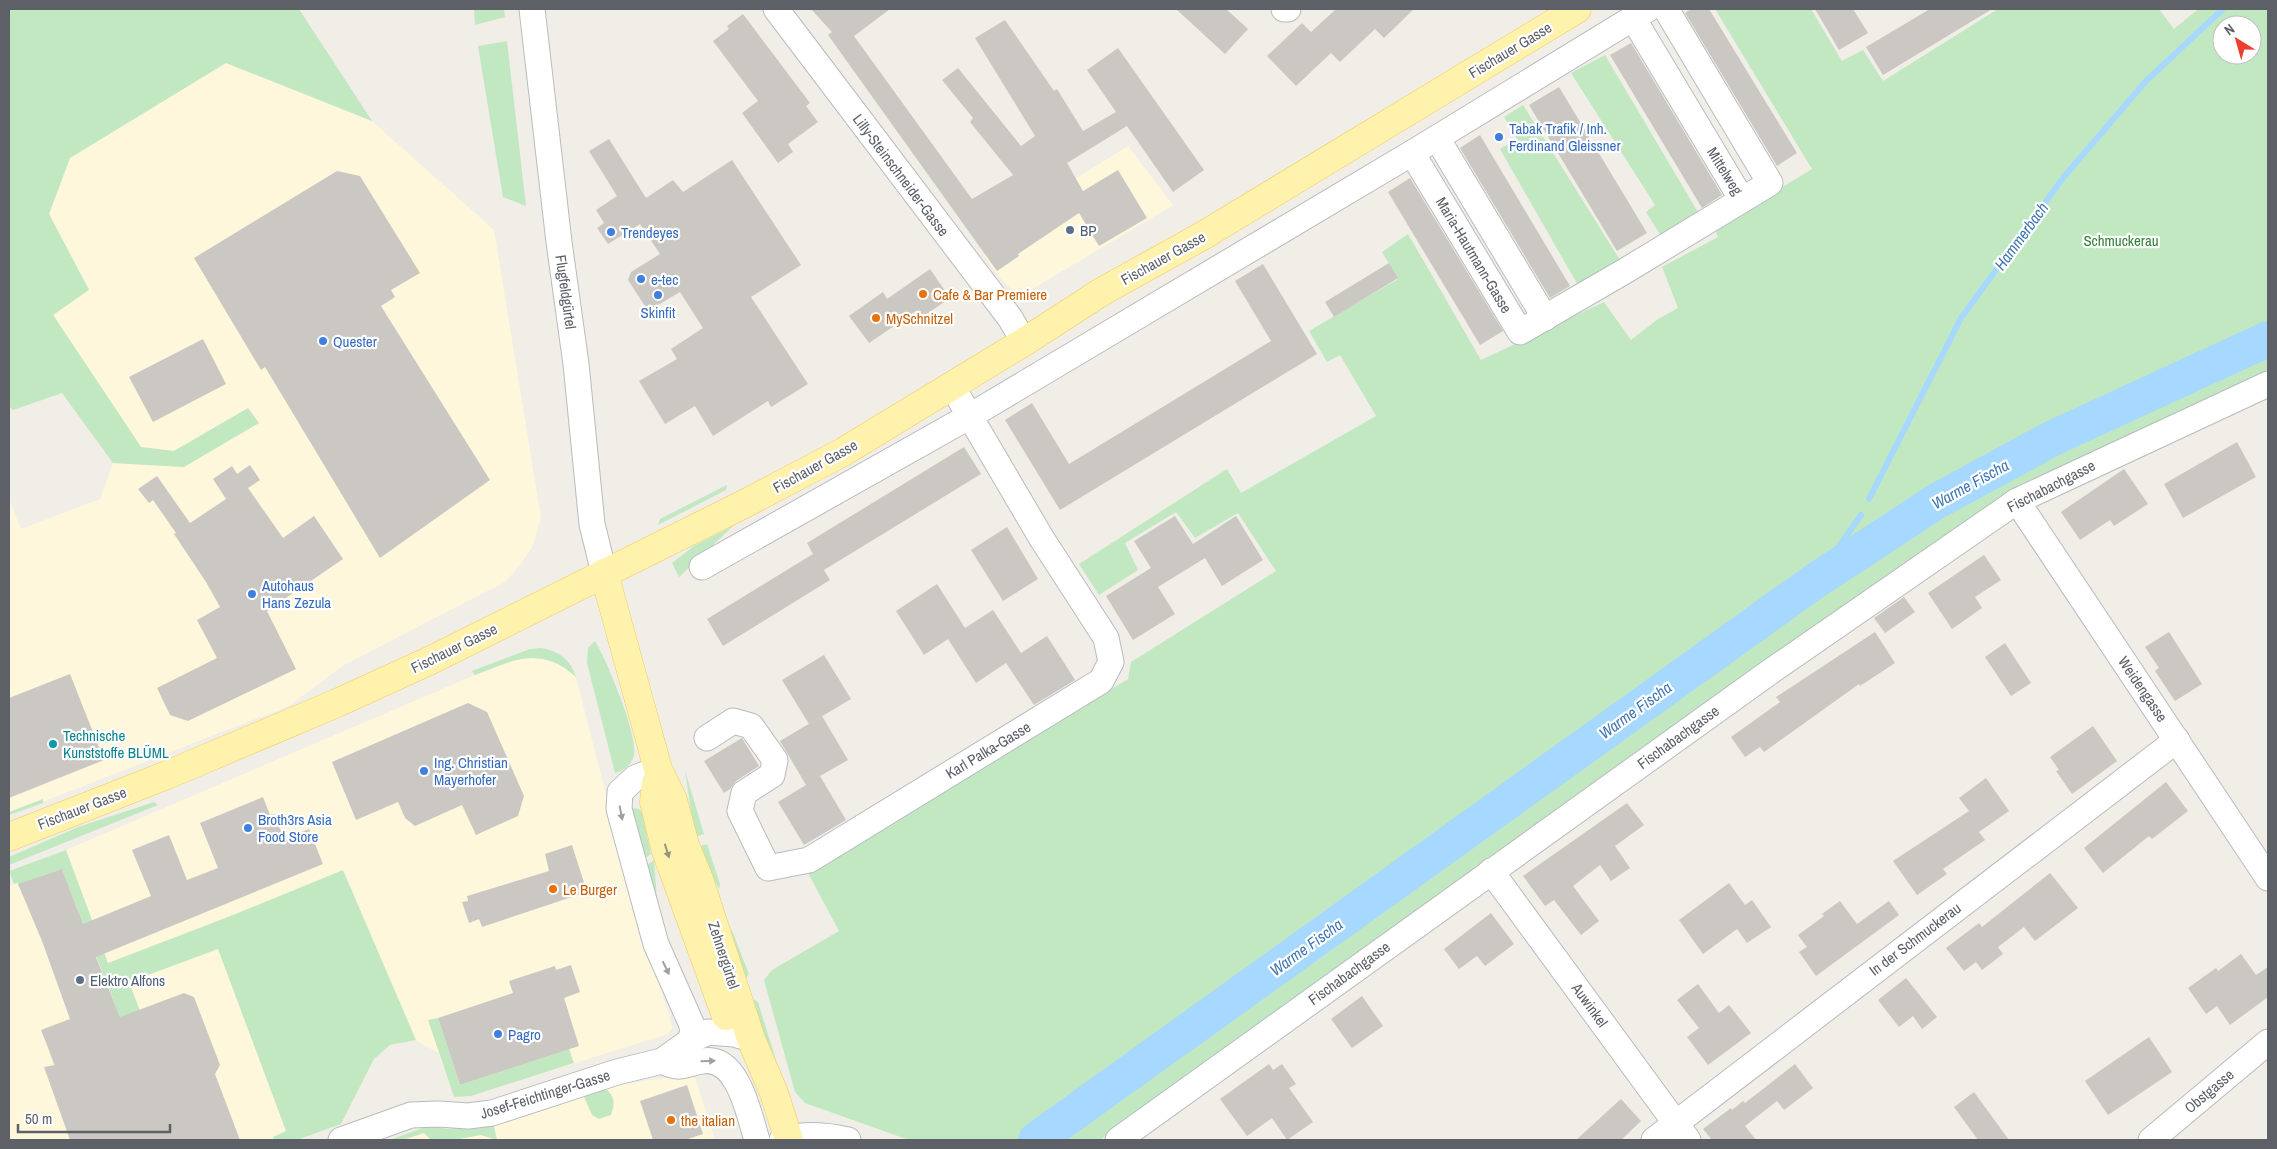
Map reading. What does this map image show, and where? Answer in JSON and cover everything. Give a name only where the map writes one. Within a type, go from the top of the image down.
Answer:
[{"type":"main road","name":"Fischauer Gasse","points":[[9,837],[167,775],[306,717],[429,661],[746,503],[843,452],[1024,342],[1103,291],[1204,235],[1574,10]]},
{"type":"main road","name":"Zehnergürtel","points":[[604,573],[658,770],[673,800],[685,846],[699,879],[721,1036],[774,1093],[782,1140]]},
{"type":"main road","name":"Zehnergürtel","points":[[658,770],[654,802],[666,851],[721,1005],[721,1036]]},
{"type":"street","name":"Flugfeldgürtel","points":[[532,9],[558,232],[576,364],[592,524],[604,573]]},
{"type":"street","name":"Lilly-Steinschneider-Gasse","points":[[776,9],[1010,318],[1024,342]]},
{"type":"street","name":"Mittelweg","points":[[1640,13],[1742,200],[1770,183],[1666,9]]},
{"type":"street","points":[[702,566],[970,416],[1437,138],[1640,13]]},
{"type":"street","name":"Maria-Hautmann-Gasse","points":[[1437,138],[1545,318]]},
{"type":"street","name":"Maria-Hautmann-Gasse","points":[[1412,153],[1520,332],[1742,200]]},
{"type":"street","name":"Fischabachgasse","points":[[1118,1140],[1767,674],[2017,501],[2268,384]]},
{"type":"street","name":"Karl Palka-Gasse","points":[[707,738],[733,721],[751,726],[775,760],[772,775],[744,793],[740,811],[768,868],[808,860],[1101,681],[1111,662],[1106,638],[1042,539],[952,386]]},
{"type":"street","name":"Weidengasse","points":[[2017,501],[2268,878]]},
{"type":"street","name":"In der Schmuckerau","points":[[1654,1140],[1682,1131],[2177,740]]},
{"type":"street","name":"Zehnergürtel","points":[[658,770],[635,778],[620,792],[619,809],[656,944],[693,1031],[721,1036]]},
{"type":"street","name":"Auwinkel","points":[[1491,871],[1682,1131]]},
{"type":"street","name":"Josef-Feichtinger-Gasse","points":[[341,1140],[411,1115],[468,1116],[492,1113],[617,1072],[662,1061],[721,1036]]},
{"type":"street","name":"Obstgasse","points":[[2151,1140],[2268,1042]]},
{"type":"street","name":"Josef-Feichtinger-Gasse","points":[[662,1061],[676,1068],[704,1060],[717,1061],[724,1064],[745,1100],[757,1140]]},
{"type":"street","points":[[782,1140],[802,1136],[826,1135],[848,1140]]},
{"type":"shaded area","points":[[226,63],[372,121],[494,230],[541,517],[533,546],[521,564],[505,582],[344,665],[289,706],[9,815],[9,499],[21,529],[100,499],[113,463],[184,467],[248,408],[174,451],[141,447],[53,315],[89,289],[49,214],[70,158]]},
{"type":"shaded area","name":"BP","points":[[1128,146],[1173,205],[1019,297],[998,276],[984,255],[1007,239],[1008,221]]},
{"type":"shaded area","points":[[532,658],[557,662],[576,677],[633,900],[671,1021],[672,1029],[668,1034],[471,1096],[454,1097],[438,1053],[416,1040],[390,1045],[374,1059],[341,1124],[297,1140],[9,1140],[9,886],[14,884],[9,871],[66,850],[475,675],[513,660]]},
{"type":"shaded area","points":[[694,1074],[715,1140],[389,1140],[431,1125],[447,1129],[491,1123],[602,1087]]},
{"type":"green space","points":[[9,9],[299,9],[372,121],[226,63],[70,158],[49,214],[89,290],[53,315],[141,447],[174,451],[248,408],[259,423],[184,467],[113,463],[62,393],[13,410],[9,406]]},
{"type":"green space","points":[[474,9],[504,9],[505,17],[475,25]]},
{"type":"green space","name":"Schmuckerau","points":[[1715,9],[1811,9],[1842,61],[1863,50],[1883,81],[1998,9],[2159,9],[2174,29],[2198,9],[2268,9],[2268,371],[2023,486],[1939,540],[1100,1140],[909,1140],[805,1103],[795,1092],[764,980],[772,970],[839,931],[808,873],[1128,679],[1131,662],[1276,571],[1238,513],[1195,538],[1176,512],[1125,543],[1138,570],[1099,595],[1079,564],[1227,469],[1241,493],[1376,416],[1340,355],[1327,362],[1309,331],[1398,279],[1382,252],[1408,234],[1481,360],[1604,302],[1631,340],[1658,319],[1678,308],[1662,267],[1718,237],[1714,229],[1812,169]]},
{"type":"green space","points":[[507,41],[526,206],[503,197],[478,46]]},
{"type":"green space","points":[[1605,55],[1699,214],[1661,236],[1646,212],[1655,205],[1571,73]]},
{"type":"green space","points":[[1523,105],[1620,260],[1579,287],[1500,149],[1517,139],[1504,117]]},
{"type":"green space","points":[[727,485],[726,490],[658,525],[660,519]]},
{"type":"green space","points":[[733,526],[679,577],[672,563],[694,546]]},
{"type":"green space","points":[[595,641],[607,664],[620,697],[634,745],[634,755],[631,762],[624,769],[615,773],[587,663],[588,648]]},
{"type":"green space","points":[[541,648],[553,651],[563,657],[571,665],[576,677],[563,667],[539,658],[527,658],[502,664],[475,675],[472,671],[530,649]]},
{"type":"green space","points":[[685,771],[704,834],[695,837]]},
{"type":"green space","points":[[43,799],[43,803],[9,815],[9,812]]},
{"type":"green space","points":[[154,802],[158,805],[9,865],[9,857],[78,827]]},
{"type":"green space","points":[[631,808],[639,809],[642,813],[651,854],[644,859]]},
{"type":"green space","points":[[707,844],[720,884],[719,889],[698,847]]},
{"type":"green space","points":[[66,850],[108,963],[343,870],[416,1040],[390,1045],[374,1059],[341,1124],[297,1140],[274,1140],[273,1137],[286,1131],[218,949],[129,982],[189,1140],[176,1140],[144,1055],[129,1037],[54,1065],[47,1045],[120,1017],[84,925],[77,917],[79,913],[63,872],[59,870],[22,883],[19,887],[18,883],[14,884],[9,871]]},
{"type":"green space","points":[[654,860],[658,914],[646,866]]},
{"type":"green space","points":[[731,928],[749,974],[744,980],[738,967]]},
{"type":"green space","points":[[751,998],[758,1002],[779,1070],[748,1000]]},
{"type":"green space","points":[[438,1018],[460,1085],[569,1049],[574,1063],[471,1096],[454,1097],[428,1020]]},
{"type":"green space","points":[[602,1087],[609,1092],[614,1102],[611,1115],[599,1119],[592,1115],[584,1097],[494,1126],[497,1140],[481,1135],[454,1140],[431,1140],[424,1133],[403,1140],[389,1140],[431,1125],[447,1129],[491,1123]]},
{"type":"building","points":[[811,9],[890,9],[854,36],[972,199],[1013,175],[970,122],[973,118],[942,80],[958,68],[1021,146],[1035,136],[975,38],[1005,20],[1054,91],[1057,89],[1083,131],[1116,112],[1087,70],[1118,48],[1204,170],[1173,192],[1127,126],[1067,163],[1083,191],[1118,170],[1147,218],[1099,246],[1079,213],[1018,254],[1019,256],[997,271],[828,35],[832,32]]},
{"type":"building","points":[[1176,9],[1226,9],[1248,29],[1225,54]]},
{"type":"building","points":[[1336,9],[1414,9],[1384,38],[1375,29],[1340,62],[1331,53],[1296,86],[1267,56],[1302,23],[1311,32]]},
{"type":"building","points":[[1691,9],[1709,9],[1797,153],[1777,166],[1685,13]]},
{"type":"building","points":[[1815,9],[1853,9],[1868,33],[1839,50]]},
{"type":"building","points":[[1930,9],[1992,9],[1883,75],[1866,47]]},
{"type":"building","points":[[743,14],[810,103],[806,106],[818,122],[788,144],[793,152],[778,163],[742,113],[758,101],[713,41],[729,29],[727,26]]},
{"type":"building","points":[[1631,43],[1722,195],[1702,208],[1610,55]]},
{"type":"building","points":[[1559,87],[1647,233],[1617,251],[1529,105]]},
{"type":"building","points":[[1480,135],[1570,286],[1550,298],[1460,148]]},
{"type":"building","points":[[609,139],[646,198],[673,180],[683,192],[732,160],[801,265],[751,297],[808,384],[771,407],[768,401],[713,436],[695,406],[665,424],[639,381],[677,359],[671,349],[703,328],[680,292],[653,308],[645,306],[628,280],[631,272],[660,254],[640,224],[608,244],[597,228],[604,223],[596,210],[617,196],[589,151]]},
{"type":"building","name":"Quester","points":[[337,171],[360,176],[420,273],[391,290],[395,297],[381,306],[490,480],[380,558],[265,367],[261,370],[194,258]]},
{"type":"building","points":[[1410,178],[1503,331],[1480,345],[1388,192]]},
{"type":"building","points":[[1389,263],[1398,278],[1334,317],[1325,302]]},
{"type":"building","points":[[1263,264],[1317,354],[1060,510],[1005,420],[1032,403],[1069,464],[1271,341],[1235,281]]},
{"type":"building","points":[[930,269],[950,298],[921,318],[916,311],[869,343],[849,316],[883,292],[887,299]]},
{"type":"building","points":[[203,339],[226,384],[153,422],[129,377]]},
{"type":"building","points":[[2237,442],[2256,477],[2183,518],[2164,484]]},
{"type":"building","points":[[964,447],[981,474],[824,570],[830,580],[723,646],[707,619],[813,554],[807,543]]},
{"type":"building","name":"Autohaus Hans Zezula","points":[[250,465],[260,480],[248,488],[283,538],[314,516],[343,559],[267,611],[296,669],[188,721],[170,715],[157,688],[217,658],[197,620],[220,607],[174,534],[176,533],[153,500],[149,503],[138,489],[157,476],[190,523],[226,499],[213,479],[232,466],[237,474]]},
{"type":"building","points":[[2124,469],[2148,504],[2114,526],[2110,520],[2080,540],[2061,512]]},
{"type":"building","points":[[1175,516],[1193,544],[1236,516],[1263,560],[1222,586],[1205,558],[1158,587],[1175,614],[1133,640],[1106,596],[1151,568],[1134,541]]},
{"type":"building","points":[[1007,527],[1038,579],[1003,601],[971,550]]},
{"type":"building","points":[[1984,555],[2001,580],[1975,597],[1982,608],[1952,629],[1928,593]]},
{"type":"building","points":[[937,584],[965,628],[993,610],[1021,653],[1047,636],[1075,680],[1034,705],[1006,663],[976,683],[948,639],[924,655],[896,611]]},
{"type":"building","points":[[1904,597],[1915,612],[1885,633],[1874,618]]},
{"type":"building","points":[[1875,632],[1895,663],[1860,686],[1859,684],[1764,752],[1760,747],[1745,757],[1731,737],[1780,702],[1776,697]]},
{"type":"building","points":[[2169,632],[2202,684],[2175,701],[2155,671],[2159,668],[2145,647]]},
{"type":"building","points":[[2005,643],[2031,683],[2011,696],[1985,657]]},
{"type":"building","points":[[824,655],[851,699],[809,724],[782,680]]},
{"type":"building","name":"Technische Kunststoffe BLÜML","points":[[70,674],[104,760],[9,798],[9,698]]},
{"type":"building","name":"Ing. Christian Mayerhofer","points":[[468,703],[487,712],[524,796],[518,816],[476,835],[462,805],[415,826],[405,818],[398,802],[356,820],[332,762]]},
{"type":"building","points":[[822,716],[848,760],[820,776],[846,820],[804,845],[778,802],[806,785],[780,741]]},
{"type":"building","points":[[2093,726],[2117,761],[2072,794],[2056,771],[2059,770],[2050,757]]},
{"type":"building","points":[[742,738],[759,766],[736,781],[724,793],[704,761]]},
{"type":"building","points":[[1986,778],[2009,811],[1979,832],[1985,840],[1943,869],[1947,874],[1917,895],[1893,861],[1969,811],[1959,798]]},
{"type":"building","points":[[2166,782],[2188,811],[2152,839],[2149,836],[2103,873],[2084,848]]},
{"type":"building","points":[[263,797],[270,815],[274,814],[284,839],[309,829],[323,864],[96,957],[120,1017],[184,993],[194,997],[220,1065],[215,1074],[240,1140],[70,1140],[44,1067],[55,1065],[41,1030],[70,1019],[42,941],[18,884],[62,869],[83,924],[151,896],[132,850],[169,835],[187,880],[218,868],[200,823]]},
{"type":"building","points":[[1627,803],[1644,825],[1615,846],[1630,868],[1611,881],[1600,865],[1573,886],[1599,921],[1581,935],[1554,900],[1545,906],[1523,876]]},
{"type":"building","points":[[572,845],[587,892],[482,927],[479,919],[469,923],[462,902],[468,901],[467,896],[549,871],[545,854]]},
{"type":"building","points":[[2050,873],[2078,908],[2035,941],[2024,927],[1998,947],[2003,954],[1982,970],[1976,962],[1964,971],[1946,948],[1979,923],[1982,927]]},
{"type":"building","points":[[1729,883],[1745,905],[1752,900],[1771,927],[1747,943],[1737,929],[1703,954],[1679,920]]},
{"type":"building","points":[[1840,901],[1857,924],[1889,901],[1899,915],[1816,976],[1799,952],[1807,947],[1798,935],[1824,916],[1822,914]]},
{"type":"building","points":[[1491,913],[1514,944],[1485,966],[1477,956],[1459,969],[1444,949]]},
{"type":"building","points":[[2241,954],[2256,975],[2268,967],[2268,997],[2230,1025],[2217,1006],[2206,1014],[2188,988],[2216,968],[2218,971]]},
{"type":"building","points":[[571,965],[580,992],[564,998],[579,1046],[460,1085],[438,1018],[513,993],[509,981],[555,966],[556,970]]},
{"type":"building","points":[[1906,978],[1937,1017],[1922,1029],[1913,1016],[1899,1027],[1878,1000]]},
{"type":"building","points":[[1698,984],[1719,1013],[1729,1005],[1751,1033],[1708,1065],[1687,1037],[1699,1028],[1677,1000]]},
{"type":"building","points":[[1362,996],[1383,1026],[1352,1048],[1331,1019]]},
{"type":"building","points":[[2149,1037],[2172,1072],[2108,1115],[2085,1081]]},
{"type":"building","points":[[1269,1064],[1273,1070],[1282,1064],[1296,1084],[1289,1088],[1313,1122],[1287,1140],[1272,1118],[1247,1136],[1220,1099]]},
{"type":"building","points":[[1795,1064],[1813,1088],[1784,1110],[1777,1101],[1745,1126],[1756,1140],[1712,1140],[1703,1129],[1731,1108],[1732,1110],[1743,1101],[1745,1103]]},
{"type":"building","points":[[687,1085],[703,1134],[685,1140],[653,1140],[640,1101]]},
{"type":"building","points":[[1974,1092],[2009,1140],[1978,1140],[1954,1107]]},
{"type":"building","points":[[1621,1099],[1641,1121],[1621,1140],[1576,1140]]},
{"type":"waterway","name":"Hammerbach","points":[[1869,499],[1961,318],[2063,178],[2146,81],[2223,9]]},
{"type":"waterway","name":"Warme Fischa","points":[[1036,1140],[1815,581],[1937,501],[2053,438],[2268,339]]},
{"type":"waterway","name":"Hammerbach","points":[[1815,581],[1861,515]]},
{"type":"place","name":"Tabak Trafik / Inh. Ferdinand Gleissner","points":[[1499,137]]},
{"type":"place","name":"BP","points":[[1070,230]]},
{"type":"place","name":"Trendeyes","points":[[611,232]]},
{"type":"place","name":"e-tec","points":[[641,279]]},
{"type":"place","name":"Cafe & Bar Premiere","points":[[923,294]]},
{"type":"place","name":"Skinfit","points":[[658,295]]},
{"type":"place","name":"MySchnitzel","points":[[876,318]]},
{"type":"place","name":"Quester","points":[[323,341]]},
{"type":"place","name":"Autohaus Hans Zezula","points":[[252,594]]},
{"type":"place","name":"Technische Kunststoffe BLÜML","points":[[53,744]]},
{"type":"place","name":"Ing. Christian Mayerhofer","points":[[424,771]]},
{"type":"place","name":"Broth3rs Asia Food Store","points":[[248,828]]},
{"type":"place","name":"Le Burger","points":[[553,889]]},
{"type":"place","name":"Elektro Alfons","points":[[80,980]]},
{"type":"place","name":"Pagro","points":[[498,1034]]},
{"type":"place","name":"the italian","points":[[671,1120]]}]
